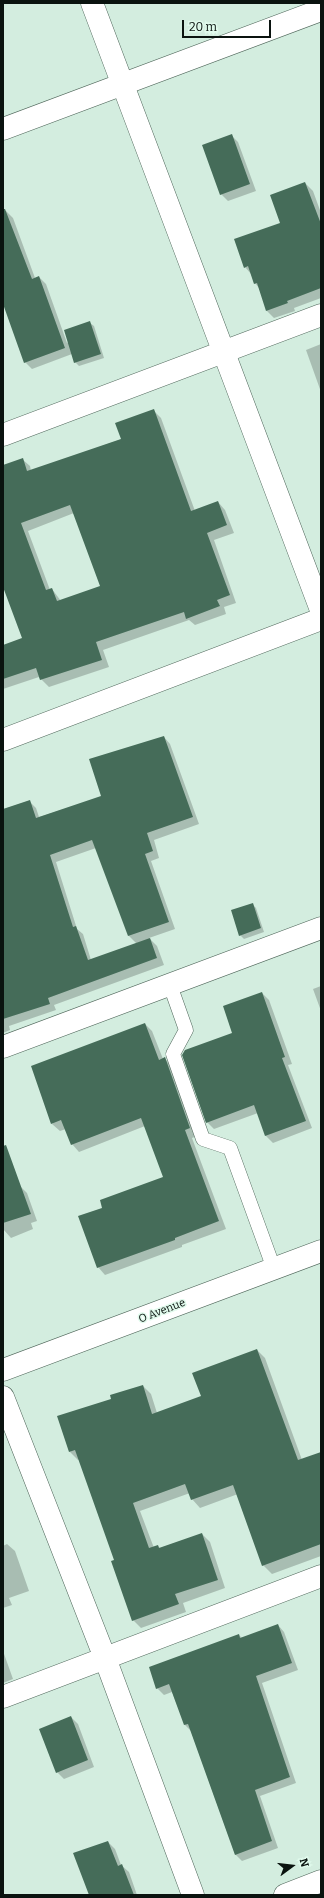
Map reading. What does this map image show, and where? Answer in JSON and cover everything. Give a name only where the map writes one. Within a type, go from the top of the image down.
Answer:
[{"type":"main road","points":[[92,3],[321,610]]},
{"type":"main road","points":[[3,129],[321,10]]},
{"type":"main road","points":[[3,435],[321,315]]},
{"type":"main road","points":[[3,740],[321,619]]},
{"type":"main road","points":[[3,1047],[321,928]]},
{"type":"main road","name":"O Avenue","points":[[3,1370],[321,1251]]},
{"type":"main road","points":[[3,1397],[105,1658],[193,1895]]},
{"type":"main road","points":[[3,1697],[321,1576]]},
{"type":"main road","points":[[285,1895],[321,1881]]},
{"type":"lane","points":[[170,985],[186,1030],[173,1054],[203,1139],[230,1148],[274,1269]]},
{"type":"building","points":[[232,134],[250,184],[220,195],[202,145]]},
{"type":"building","points":[[305,182],[321,224],[321,288],[266,311],[257,283],[254,284],[248,266],[244,268],[234,239],[280,223],[270,195]]},
{"type":"building","points":[[3,209],[5,209],[32,279],[39,276],[65,348],[24,363],[3,304]]},
{"type":"building","points":[[90,321],[101,354],[74,363],[64,330]]},
{"type":"building","points":[[154,409],[191,511],[218,501],[227,525],[207,533],[230,595],[217,600],[220,606],[186,619],[184,612],[96,642],[102,660],[40,680],[36,668],[3,679],[3,645],[22,638],[3,587],[3,465],[23,458],[27,471],[121,439],[115,423]],"holes":[[[70,505],[100,586],[57,601],[52,588],[46,590],[21,523]]]},
{"type":"building","points":[[164,736],[193,817],[147,833],[153,851],[145,854],[169,922],[128,936],[92,840],[50,855],[73,927],[76,926],[88,960],[150,938],[157,958],[48,998],[50,1004],[3,1019],[3,809],[30,800],[36,818],[101,796],[89,759]]},
{"type":"building","points":[[253,903],[261,928],[239,936],[231,910]]},
{"type":"building","points":[[262,992],[285,1057],[282,1058],[306,1121],[265,1136],[254,1105],[206,1123],[182,1055],[185,1050],[232,1033],[223,1006]]},
{"type":"building","points":[[145,1023],[159,1060],[165,1057],[190,1128],[185,1130],[219,1221],[175,1238],[175,1240],[97,1268],[78,1216],[102,1208],[100,1200],[163,1177],[141,1118],[71,1145],[61,1120],[51,1124],[31,1066]]},
{"type":"building","points":[[6,1145],[31,1214],[3,1223],[3,1146]]},
{"type":"building","points":[[257,1349],[298,1460],[321,1452],[321,1544],[262,1566],[233,1485],[191,1500],[185,1484],[133,1503],[149,1548],[158,1545],[159,1548],[202,1533],[218,1580],[175,1594],[179,1604],[132,1621],[111,1561],[114,1560],[75,1450],[69,1452],[57,1416],[111,1399],[110,1395],[143,1385],[152,1414],[201,1396],[192,1373]]},
{"type":"building","points":[[278,1624],[292,1663],[256,1676],[290,1777],[255,1790],[272,1841],[235,1855],[188,1724],[184,1725],[169,1684],[156,1689],[149,1667],[239,1634],[240,1638]]},
{"type":"building","points":[[71,1716],[88,1760],[56,1773],[39,1729]]},
{"type":"building","points":[[108,1841],[118,1866],[122,1864],[134,1895],[89,1895],[73,1853]]}]
